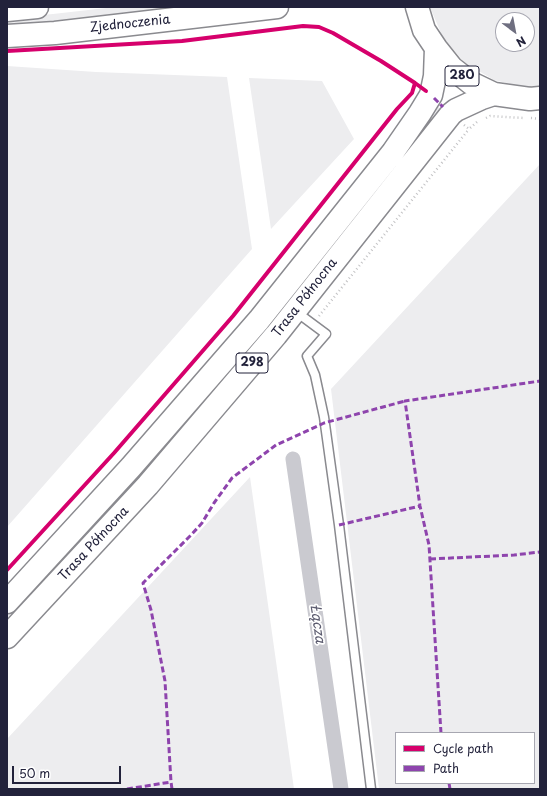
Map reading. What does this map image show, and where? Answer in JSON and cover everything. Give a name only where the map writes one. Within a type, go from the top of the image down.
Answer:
[{"type":"main road","points":[[7,10],[37,7]]},
{"type":"main road","name":"Zjednoczenia","points":[[7,36],[55,33],[277,7]]},
{"type":"main road","name":"280","points":[[414,8],[424,30],[436,48],[452,68],[471,83],[494,94],[530,99],[540,98]]},
{"type":"main road","name":"Trasa Północna","points":[[7,602],[131,467],[259,320],[393,152],[431,95],[435,76],[436,48]]},
{"type":"main road","name":"Trasa Północna","points":[[7,637],[148,486],[276,335],[451,114],[456,110],[494,94]]},
{"type":"lane","points":[[295,311],[326,334],[307,356],[315,375],[324,417],[338,517],[371,789]]},
{"type":"path","points":[[313,324],[475,122],[490,116],[540,119]]},
{"type":"path","points":[[463,124],[469,129]]},
{"type":"shaded area","points":[[115,7],[218,7],[7,29],[7,18]]},
{"type":"shaded area","points":[[430,7],[540,7],[540,87],[527,88],[494,80],[465,63],[443,38]]},
{"type":"shaded area","points":[[7,66],[96,72],[227,77],[252,249],[7,527]]},
{"type":"shaded area","points":[[249,78],[322,81],[354,139],[271,229]]},
{"type":"shaded area","points":[[433,102],[441,109],[291,304],[131,488],[7,623],[7,612]]},
{"type":"shaded area","points":[[540,164],[540,789],[379,789],[331,389]]},
{"type":"shaded area","points":[[250,477],[294,789],[7,789],[7,739]]},
{"type":"waterway","name":"Łącza","points":[[293,459],[341,789]]},
{"type":"marked path","points":[[434,98],[443,107]]},
{"type":"marked path","points":[[441,732],[429,545],[420,506],[405,401],[540,381]]},
{"type":"marked path","points":[[172,789],[165,681],[151,610],[143,583],[202,523],[232,478],[276,445],[324,423],[405,401]]},
{"type":"marked path","points":[[339,525],[420,506]]},
{"type":"marked path","points":[[430,559],[514,555],[540,552]]},
{"type":"marked path","points":[[127,789],[171,782]]},
{"type":"marked path","points":[[449,784],[450,789]]},
{"type":"cycle path","points":[[7,51],[182,41],[303,26],[319,27],[333,33],[381,61],[426,91]]},
{"type":"cycle path","points":[[7,570],[114,453],[233,316],[397,109],[412,93],[415,83]]}]
